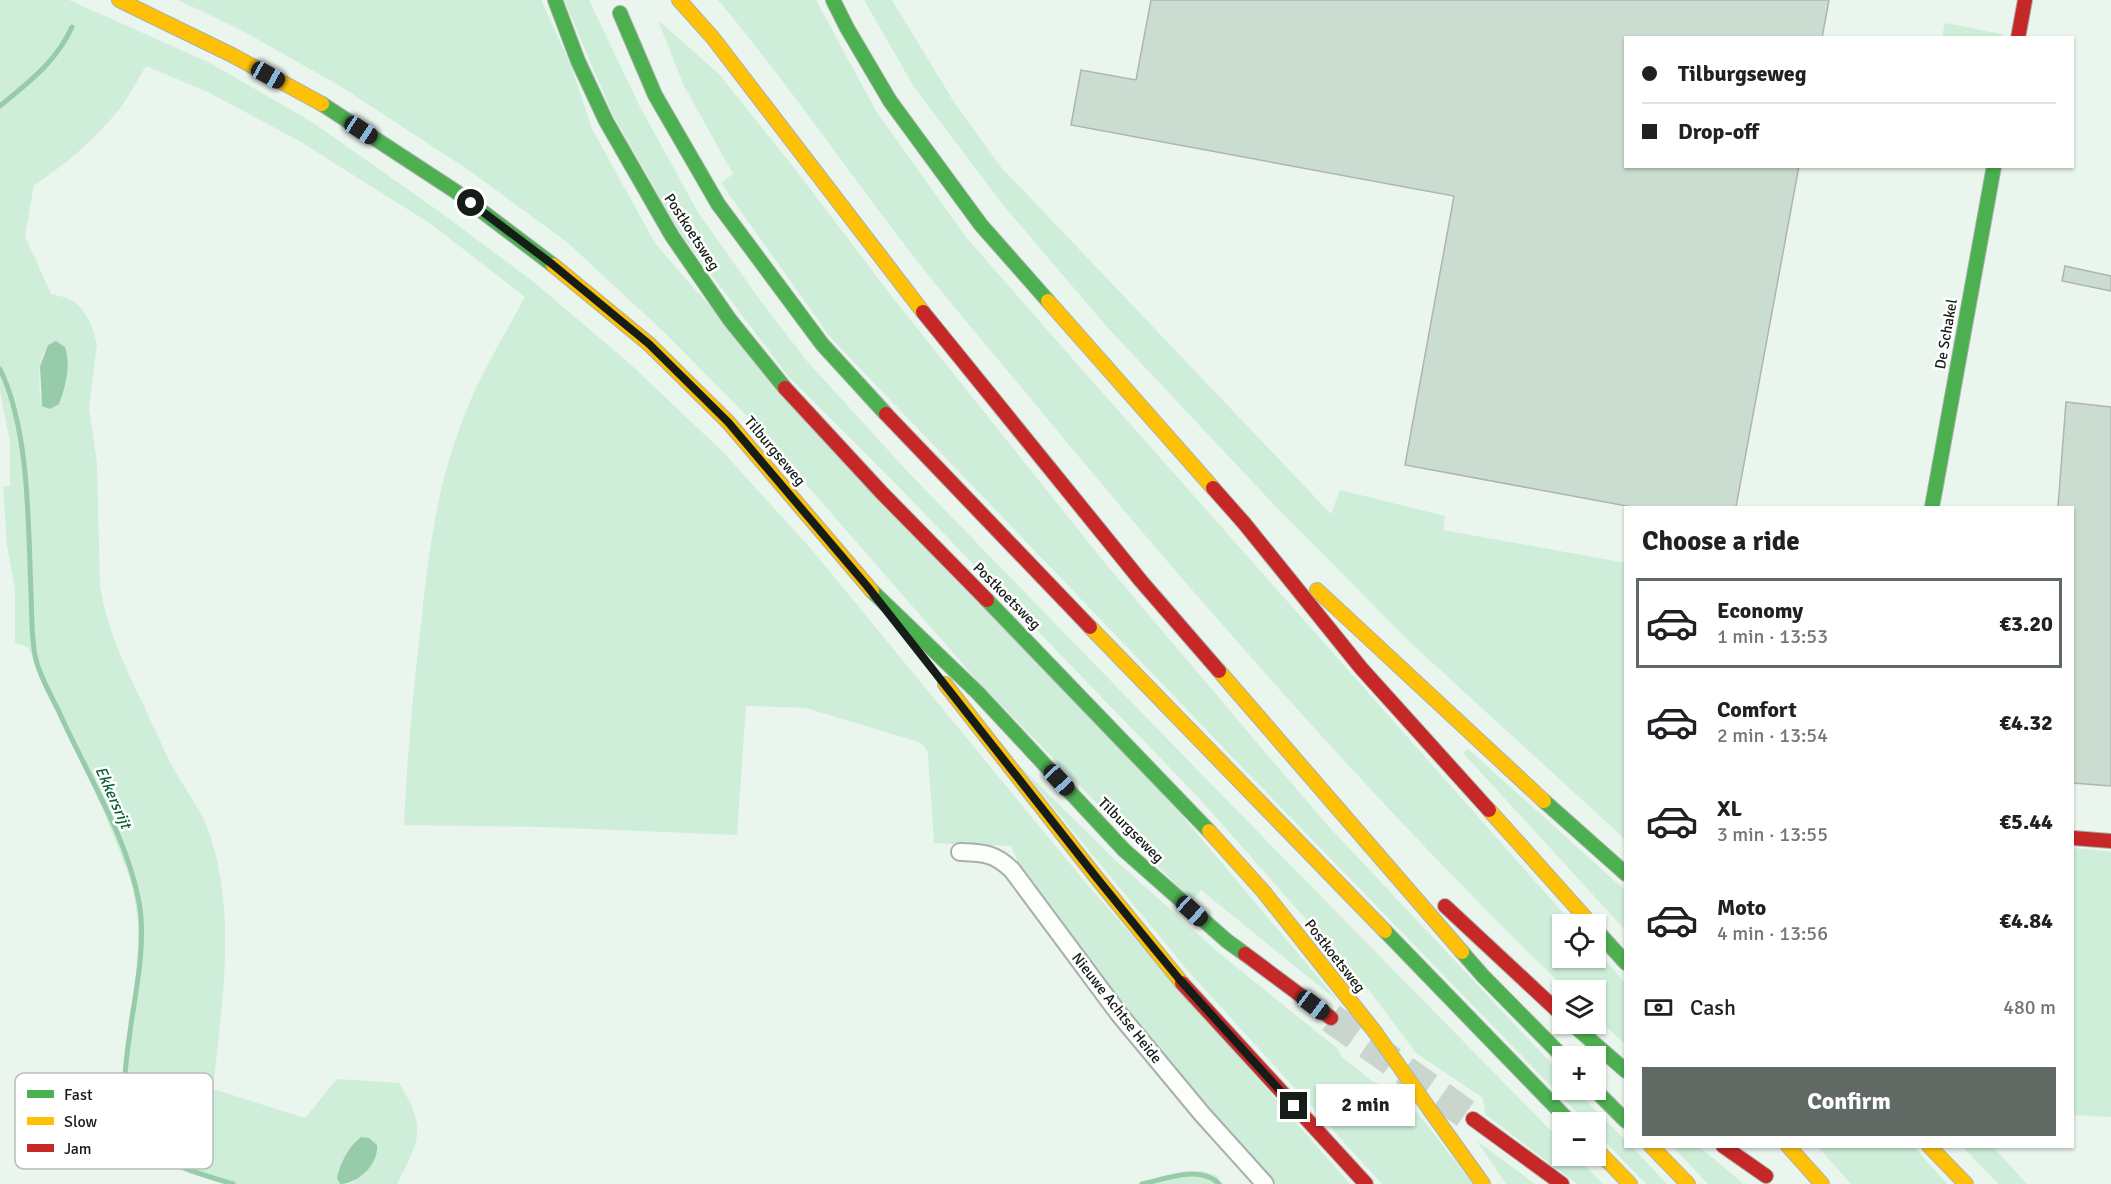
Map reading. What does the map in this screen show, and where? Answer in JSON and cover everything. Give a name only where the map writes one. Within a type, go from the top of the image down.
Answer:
[{"type":"main road","name":"Tilburgseweg","points":[[120,0],[232,55],[324,105],[455,191],[552,264],[649,344],[728,422],[867,586],[978,693],[1124,850],[1227,941],[1331,1018]]},
{"type":"main road","name":"Postkoetsweg","points":[[555,0],[578,61],[606,121],[672,236],[730,320],[780,383],[882,493],[1023,635],[1263,891],[1375,1032],[1483,1184]]},
{"type":"main road","points":[[679,0],[713,38],[912,298],[1111,545],[1483,976],[1552,1046]]},
{"type":"main road","points":[[833,0],[890,101],[981,225],[1244,523],[1361,668],[1582,914]]},
{"type":"main road","points":[[2018,36],[2025,0]]},
{"type":"main road","points":[[620,13],[655,95],[718,204],[822,344],[923,455],[1560,1112]]},
{"type":"main road","name":"De Schakel","points":[[1932,506],[1994,168]]},
{"type":"main road","points":[[1244,523],[1563,819],[1624,872]]},
{"type":"main road","points":[[867,586],[1180,980],[1366,1184]]},
{"type":"main road","points":[[1325,792],[1419,882]]},
{"type":"main road","points":[[2074,838],[2111,842]]},
{"type":"main road","points":[[1436,898],[1552,1006]]},
{"type":"main road","points":[[1606,941],[1624,961]]},
{"type":"main road","points":[[1584,1034],[1624,1069]]},
{"type":"main road","points":[[1605,1100],[1624,1119]]},
{"type":"main road","points":[[1473,1119],[1562,1184]]},
{"type":"main road","points":[[1653,1148],[1688,1184]]},
{"type":"main road","points":[[1726,1148],[1766,1176]]},
{"type":"main road","points":[[1790,1148],[1822,1184]]},
{"type":"main road","points":[[1931,1148],[1966,1184]]},
{"type":"main road","points":[[1606,1159],[1630,1184]]},
{"type":"street","name":"Nieuwe Achtse Heide","points":[[960,852],[985,853],[1000,859],[1012,870],[1119,1014],[1202,1114],[1265,1184]]},
{"type":"shaded area","points":[[0,0],[69,0],[210,63],[312,122],[440,212],[535,283],[629,363],[723,452],[812,550],[1085,882],[1350,1184],[1273,1184],[1207,1111],[1124,1011],[1019,864],[1011,846],[934,843],[928,754],[919,742],[806,708],[746,706],[737,835],[542,827],[404,825],[418,650],[427,573],[440,495],[446,469],[469,403],[525,297],[431,224],[301,142],[208,92],[146,66],[121,107],[102,129],[80,150],[34,185],[25,236],[51,294],[73,301],[82,309],[91,324],[97,344],[89,409],[97,463],[100,587],[103,602],[129,674],[171,764],[207,827],[217,859],[222,891],[225,957],[213,1089],[213,1073],[123,1073],[137,966],[138,922],[133,889],[102,808],[28,647],[15,643],[15,589],[7,546],[3,487],[10,486],[10,442],[0,391]],"holes":[[[51,343],[67,377],[59,404],[42,406],[39,381],[40,364],[42,356]]]},
{"type":"shaded area","points":[[178,0],[541,0],[572,68],[592,129],[655,243],[692,286],[1178,811],[1338,1001],[1201,890],[1192,901],[975,678],[743,412],[666,334],[568,243],[470,171],[340,86],[241,30]]},
{"type":"shaded area","points":[[564,0],[589,0],[640,107],[699,214],[806,360],[907,471],[1552,1132],[1552,1165],[1485,1114],[1483,1098],[1416,1053],[1372,994],[1198,797],[894,482],[788,376],[680,233],[613,115]]},
{"type":"shaded area","points":[[718,0],[816,0],[876,111],[966,237],[1564,914],[1552,914],[1552,968],[1606,968],[1606,961],[1624,982],[1624,1043],[1606,1026],[1606,980],[1557,980],[1369,788],[1181,577],[925,271]]},
{"type":"shaded area","points":[[864,0],[892,0],[954,102],[1001,167],[1331,514],[1340,490],[1445,516],[1443,530],[1624,563],[1624,838],[1413,645],[1280,511],[1108,328],[1004,206],[914,87]]},
{"type":"shaded area","points":[[658,20],[719,74],[893,298],[1104,562],[1264,751],[1331,829],[1552,1064],[1552,1087],[830,337],[721,183],[733,174],[683,84]]},
{"type":"shaded area","points":[[1945,23],[2002,34],[2001,36],[1942,36]]},
{"type":"shaded area","points":[[56,341],[65,347],[68,368],[59,404],[50,409],[42,406],[40,366],[48,345]]},
{"type":"shaded area","points":[[1468,749],[1624,889],[1624,929],[1463,753]]},
{"type":"shaded area","points":[[1017,763],[1114,859],[1219,953],[1338,1049],[1342,1057],[1372,1081],[1402,1093],[1473,1184],[1382,1184],[1189,972]]},
{"type":"shaded area","points":[[2074,848],[2111,852],[2111,1117],[2074,1115]]},
{"type":"shaded area","points":[[337,1079],[399,1083],[414,1111],[417,1123],[415,1144],[397,1184],[349,1184],[354,1182],[358,1138],[341,1165],[340,1184],[225,1184],[176,1169],[213,1169],[213,1089],[305,1118]]},
{"type":"shaded area","points":[[1565,1100],[1586,1100],[1598,1112],[1576,1112]]},
{"type":"shaded area","points":[[1606,1121],[1624,1139],[1624,1148],[1633,1148],[1667,1184],[1646,1184],[1606,1142]]},
{"type":"shaded area","points":[[361,1137],[369,1138],[377,1145],[375,1159],[360,1177],[340,1184],[337,1178],[340,1167],[349,1150]]},
{"type":"shaded area","points":[[1477,1141],[1535,1184],[1506,1184]]},
{"type":"shaded area","points":[[1674,1148],[1700,1148],[1744,1184],[1708,1184]]},
{"type":"shaded area","points":[[1819,1148],[1915,1148],[1947,1184],[1851,1184]]},
{"type":"shaded area","points":[[1964,1148],[1994,1148],[2027,1184],[1998,1184]]},
{"type":"shaded area","points":[[1553,1166],[1586,1166],[1603,1184],[1577,1184]]},
{"type":"shaded area","points":[[1201,1171],[1216,1175],[1223,1184],[1136,1184]]},
{"type":"building","points":[[1151,0],[1829,0],[1822,36],[1624,36],[1624,168],[1799,168],[1736,506],[1627,506],[1405,465],[1454,196],[1071,125],[1081,70],[1136,80]]},
{"type":"building","points":[[2065,266],[2111,276],[2111,291],[2062,281]]},
{"type":"building","points":[[2066,402],[2111,407],[2111,786],[2074,783],[2074,506],[2058,506]]},
{"type":"waterway","name":"Ekkersrijt","points":[[0,106],[50,61],[72,27]]},
{"type":"waterway","name":"Ekkersrijt","points":[[0,369],[17,421],[26,479],[32,635],[36,660],[47,688],[116,830],[139,902],[142,932],[140,963],[125,1073]]},
{"type":"waterway","name":"Ekkersrijt","points":[[187,1169],[233,1184]]},
{"type":"waterway","points":[[1142,1184],[1193,1174],[1211,1178],[1219,1184]]},
{"type":"tunnel","points":[[1331,1018],[1473,1119]]},
{"type":"traffic: fast","points":[[555,0],[578,61],[606,121],[672,236],[730,320],[785,388]]},
{"type":"traffic: fast","points":[[833,0],[890,101],[981,225],[1048,301]]},
{"type":"traffic: fast","points":[[620,13],[655,95],[718,204],[822,344],[886,414]]},
{"type":"traffic: fast","points":[[322,104],[455,191],[553,265]]},
{"type":"traffic: fast","points":[[1932,506],[1994,168]]},
{"type":"traffic: fast","points":[[872,591],[978,693],[1124,850],[1227,941],[1245,954]]},
{"type":"traffic: fast","points":[[987,600],[1209,831]]},
{"type":"traffic: fast","points":[[1544,801],[1624,872]]},
{"type":"traffic: fast","points":[[1385,931],[1560,1112]]},
{"type":"traffic: fast","points":[[1606,941],[1624,961]]},
{"type":"traffic: fast","points":[[1462,952],[1552,1046]]},
{"type":"traffic: fast","points":[[1584,1034],[1624,1069]]},
{"type":"traffic: fast","points":[[1605,1100],[1624,1119]]},
{"type":"traffic: slow","points":[[119,0],[232,55],[322,104]]},
{"type":"traffic: slow","points":[[679,0],[713,38],[923,312]]},
{"type":"traffic: slow","points":[[553,265],[649,344],[728,422],[872,591]]},
{"type":"traffic: slow","points":[[1048,301],[1213,488]]},
{"type":"traffic: slow","points":[[1317,590],[1544,801]]},
{"type":"traffic: slow","points":[[1090,627],[1385,931]]},
{"type":"traffic: slow","points":[[1219,671],[1462,952]]},
{"type":"traffic: slow","points":[[945,684],[1182,983]]},
{"type":"traffic: slow","points":[[1489,810],[1582,914]]},
{"type":"traffic: slow","points":[[1209,831],[1263,891],[1375,1032]]},
{"type":"traffic: slow","points":[[1375,1032],[1430,1110]]},
{"type":"traffic: slow","points":[[1430,1110],[1483,1184]]},
{"type":"traffic: slow","points":[[1653,1148],[1688,1184]]},
{"type":"traffic: slow","points":[[1790,1148],[1822,1184]]},
{"type":"traffic: slow","points":[[1931,1148],[1966,1184]]},
{"type":"traffic: slow","points":[[1606,1159],[1630,1184]]},
{"type":"traffic: jam","points":[[2018,36],[2025,0]]},
{"type":"traffic: jam","points":[[923,312],[1141,581],[1219,671]]},
{"type":"traffic: jam","points":[[785,388],[882,493],[987,600]]},
{"type":"traffic: jam","points":[[886,414],[1090,627]]},
{"type":"traffic: jam","points":[[1213,488],[1361,668],[1489,810]]},
{"type":"traffic: jam","points":[[2074,838],[2111,841]]},
{"type":"traffic: jam","points":[[1445,906],[1552,1006]]},
{"type":"traffic: jam","points":[[1245,954],[1331,1018]]},
{"type":"traffic: jam","points":[[1182,983],[1366,1184]]},
{"type":"traffic: jam","points":[[1473,1119],[1562,1184]]},
{"type":"traffic: jam","points":[[1726,1148],[1766,1176]]},
{"type":"route","points":[[471,203],[552,264],[649,344],[728,422],[867,586],[1180,980],[1294,1106]]}]
